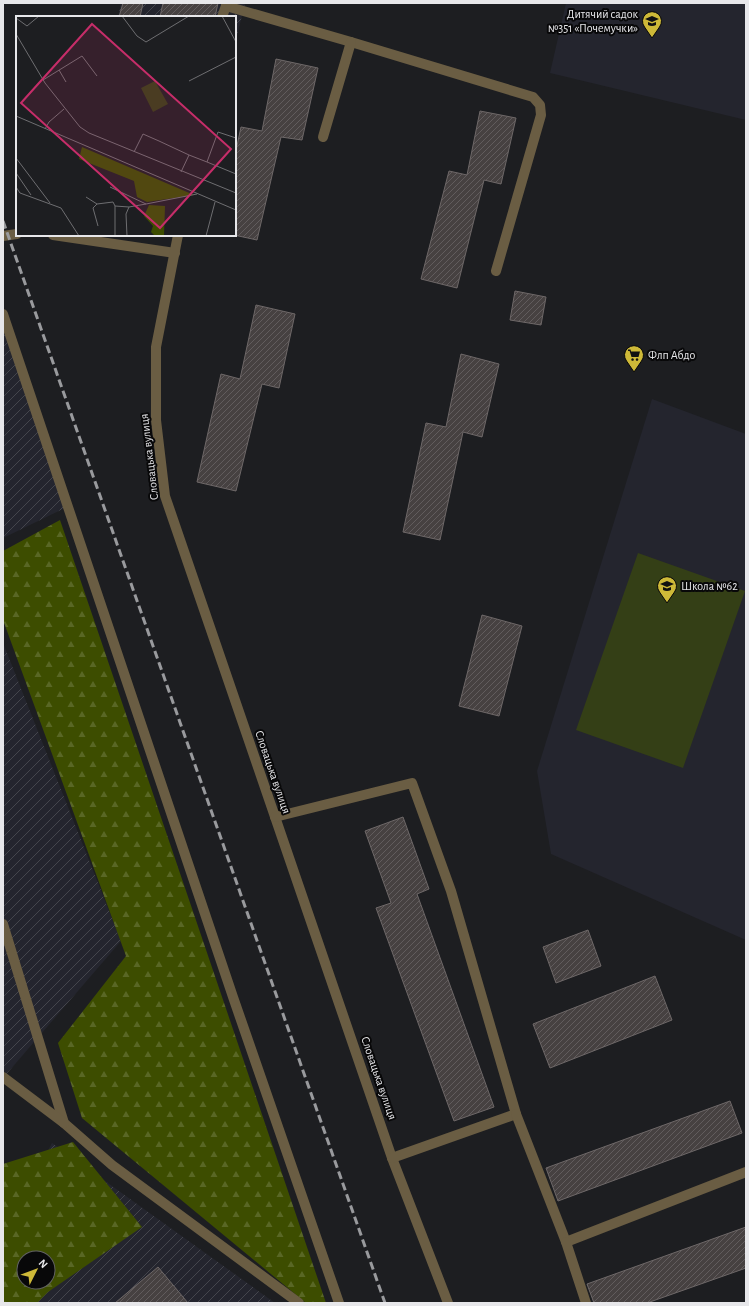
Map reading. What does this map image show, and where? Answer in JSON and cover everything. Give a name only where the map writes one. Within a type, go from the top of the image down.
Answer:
[{"type":"street","points":[[222,16],[226,5],[533,97],[540,105],[541,115],[496,271]]},
{"type":"street","points":[[323,138],[351,42]]},
{"type":"street","points":[[3,236],[16,234]]},
{"type":"street","points":[[60,236],[175,253]]},
{"type":"street","name":"Словацька вулиця","points":[[178,236],[156,347],[156,420],[165,496],[392,1158],[448,1303]]},
{"type":"street","points":[[3,314],[233,997],[339,1303]]},
{"type":"street","points":[[275,817],[412,783],[451,891],[516,1114],[566,1242],[586,1303]]},
{"type":"street","points":[[3,924],[64,1123]]},
{"type":"street","points":[[3,1078],[64,1123],[112,1165],[299,1303]]},
{"type":"street","points":[[392,1158],[516,1114]]},
{"type":"street","points":[[566,1242],[746,1172]]},
{"type":"shaded area","points":[[121,3],[245,3],[236,40],[236,16],[118,16]]},
{"type":"shaded area","name":"Дитячий садок №351 «Почемучки»","points":[[566,3],[746,3],[746,120],[550,73]]},
{"type":"shaded area","points":[[3,325],[69,506],[3,538]]},
{"type":"shaded area","name":"Школа №62","points":[[652,399],[746,434],[746,940],[551,854],[537,771]]},
{"type":"shaded area","points":[[3,643],[121,941],[3,1078]]},
{"type":"shaded area","points":[[52,1143],[275,1303],[3,1303],[3,1235]]},
{"type":"green space","points":[[60,520],[326,1303],[306,1303],[82,1118],[58,1043],[126,956],[3,620],[3,551]]},
{"type":"green space","points":[[638,553],[745,591],[683,768],[576,730]]},
{"type":"green space","points":[[73,1142],[142,1227],[56,1286],[56,1250],[16,1250],[16,1290],[51,1290],[37,1303],[3,1303],[3,1164]]},
{"type":"building","points":[[123,3],[143,3],[140,16],[119,16]]},
{"type":"building","points":[[163,3],[218,3],[215,16],[160,16]]},
{"type":"building","points":[[276,59],[318,68],[302,140],[281,137],[257,240],[236,235],[236,150],[241,127],[262,131]]},
{"type":"building","points":[[480,111],[516,118],[501,184],[484,180],[457,288],[421,279],[449,171],[467,175]]},
{"type":"building","points":[[515,291],[546,297],[541,325],[510,320]]},
{"type":"building","points":[[256,305],[295,314],[279,388],[262,384],[236,491],[197,482],[221,374],[240,379]]},
{"type":"building","points":[[461,354],[499,364],[482,437],[463,432],[440,540],[403,532],[426,423],[446,427]]},
{"type":"building","points":[[482,615],[522,626],[499,716],[459,706]]},
{"type":"building","points":[[403,817],[429,889],[417,894],[494,1107],[454,1121],[376,908],[391,903],[365,831]]},
{"type":"building","points":[[588,930],[601,966],[556,983],[543,947]]},
{"type":"building","points":[[655,976],[672,1020],[550,1068],[533,1024]]},
{"type":"building","points":[[730,1101],[742,1133],[558,1201],[546,1168]]},
{"type":"building","points":[[746,1227],[746,1268],[647,1303],[594,1303],[587,1284]]},
{"type":"building","points":[[158,1267],[188,1303],[115,1303]]},
{"type":"railway","points":[[3,221],[385,1303]]},
{"type":"place","name":"Дитячий садок №351 «Почемучки»","points":[[652,38]]},
{"type":"place","name":"Флп Абдо","points":[[634,372]]},
{"type":"place","name":"Школа №62","points":[[667,603]]}]
